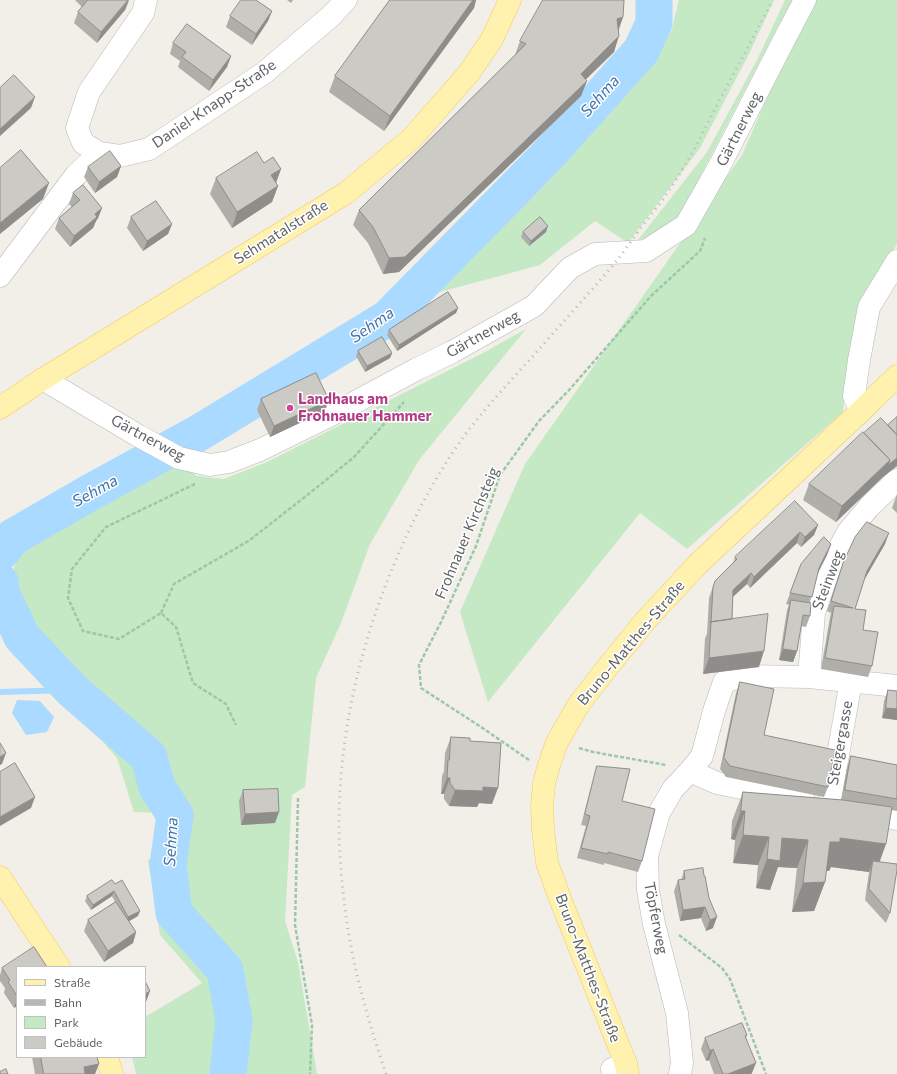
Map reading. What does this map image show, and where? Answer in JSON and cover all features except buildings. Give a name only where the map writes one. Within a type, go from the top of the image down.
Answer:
[{"type":"main road","name":"Sehmatalstraße","points":[[0,408],[352,188],[412,138],[469,73],[492,39],[510,0]]},
{"type":"main road","name":"Bruno-Matthes-Straße","points":[[622,1069],[547,863],[542,806],[544,784],[557,742],[579,704],[646,620],[698,564],[897,376]]},
{"type":"main road","points":[[0,877],[58,966]]},
{"type":"main road","points":[[107,1058],[112,1074]]},
{"type":"street","name":"Daniel-Knapp-Straße","points":[[146,0],[143,13],[89,92],[77,128],[83,143],[99,153],[120,156],[149,149],[264,73],[331,16],[346,0]]},
{"type":"street","name":"Gärtnerweg","points":[[43,380],[137,436],[179,458],[210,464],[229,462],[260,450],[337,412],[452,352],[534,306],[570,268],[595,254],[646,251],[686,225],[720,165],[805,0]]},
{"type":"street","points":[[0,276],[76,175],[99,153]]},
{"type":"street","points":[[861,411],[854,396],[869,307],[897,260]]},
{"type":"street","name":"Steinweg","points":[[809,677],[814,613],[830,566],[848,532],[869,507],[897,480]]},
{"type":"street","points":[[897,686],[809,677],[743,676],[724,682],[696,764],[717,783],[897,820]]},
{"type":"street","name":"Steigergasse","points":[[829,806],[851,681]]},
{"type":"street","name":"Töpferweg","points":[[680,1074],[682,1063],[677,1013],[654,924],[648,890],[647,856],[659,813],[673,789],[696,764]]},
{"type":"path","name":"Frohnauer Kirchsteig","points":[[548,768],[529,760],[421,688],[419,665],[441,622],[476,546],[500,474],[539,421],[570,389],[651,296],[700,251],[705,237]]},
{"type":"path","points":[[210,464],[202,481],[106,527],[72,569],[68,598],[83,631],[119,639],[161,613],[174,584],[250,540],[354,457],[413,391],[417,369]]},
{"type":"path","points":[[161,613],[176,627],[193,683],[226,704],[236,725]]},
{"type":"path","points":[[593,752],[678,767],[696,764]]},
{"type":"path","points":[[298,798],[295,925],[312,1025],[310,1074]]},
{"type":"path","points":[[654,924],[669,926],[722,968],[730,979],[766,1074]]},
{"type":"green space","points":[[679,0],[774,0],[749,54],[700,148],[628,243],[595,221],[540,265],[418,298],[387,300],[509,208],[583,121],[642,70],[671,32]]},
{"type":"green space","points":[[785,0],[794,0],[777,28],[672,231],[638,240],[707,152],[757,60]]},
{"type":"green space","points":[[816,0],[897,0],[897,244],[862,301],[847,373],[843,412],[687,549],[640,513],[488,702],[460,612],[525,464],[742,155],[787,52]]},
{"type":"green space","points":[[526,329],[419,460],[370,544],[341,623],[316,678],[305,787],[292,795],[285,921],[298,962],[317,1074],[136,1074],[132,1058],[146,1058],[146,1016],[202,983],[160,935],[148,860],[184,845],[184,814],[134,812],[117,758],[12,638],[0,614],[0,591],[9,587],[20,546],[98,498],[170,457],[197,476],[224,479],[267,462],[485,352]]},
{"type":"water","points":[[17,700],[40,701],[54,717],[47,732],[26,735],[12,713]]},
{"type":"waterway","name":"Sehma","points":[[0,553],[13,537],[197,434],[388,318],[548,155],[641,51],[654,23],[654,0]]},
{"type":"waterway","points":[[0,538],[13,537]]},
{"type":"waterway","name":"Sehma","points":[[0,582],[1,593],[22,637],[72,690],[149,757],[157,787],[175,815],[168,865],[174,913],[225,970],[234,1021],[228,1074]]},
{"type":"waterway","points":[[0,692],[72,690]]},
{"type":"railway","points":[[386,1074],[362,996],[349,936],[342,882],[339,825],[340,790],[348,721],[363,653],[373,620],[405,538],[439,473],[470,428],[614,264],[662,201],[684,167],[773,0]]},
{"type":"place","name":"Landhaus am Frohnauer Hammer","points":[[290,408]]}]
